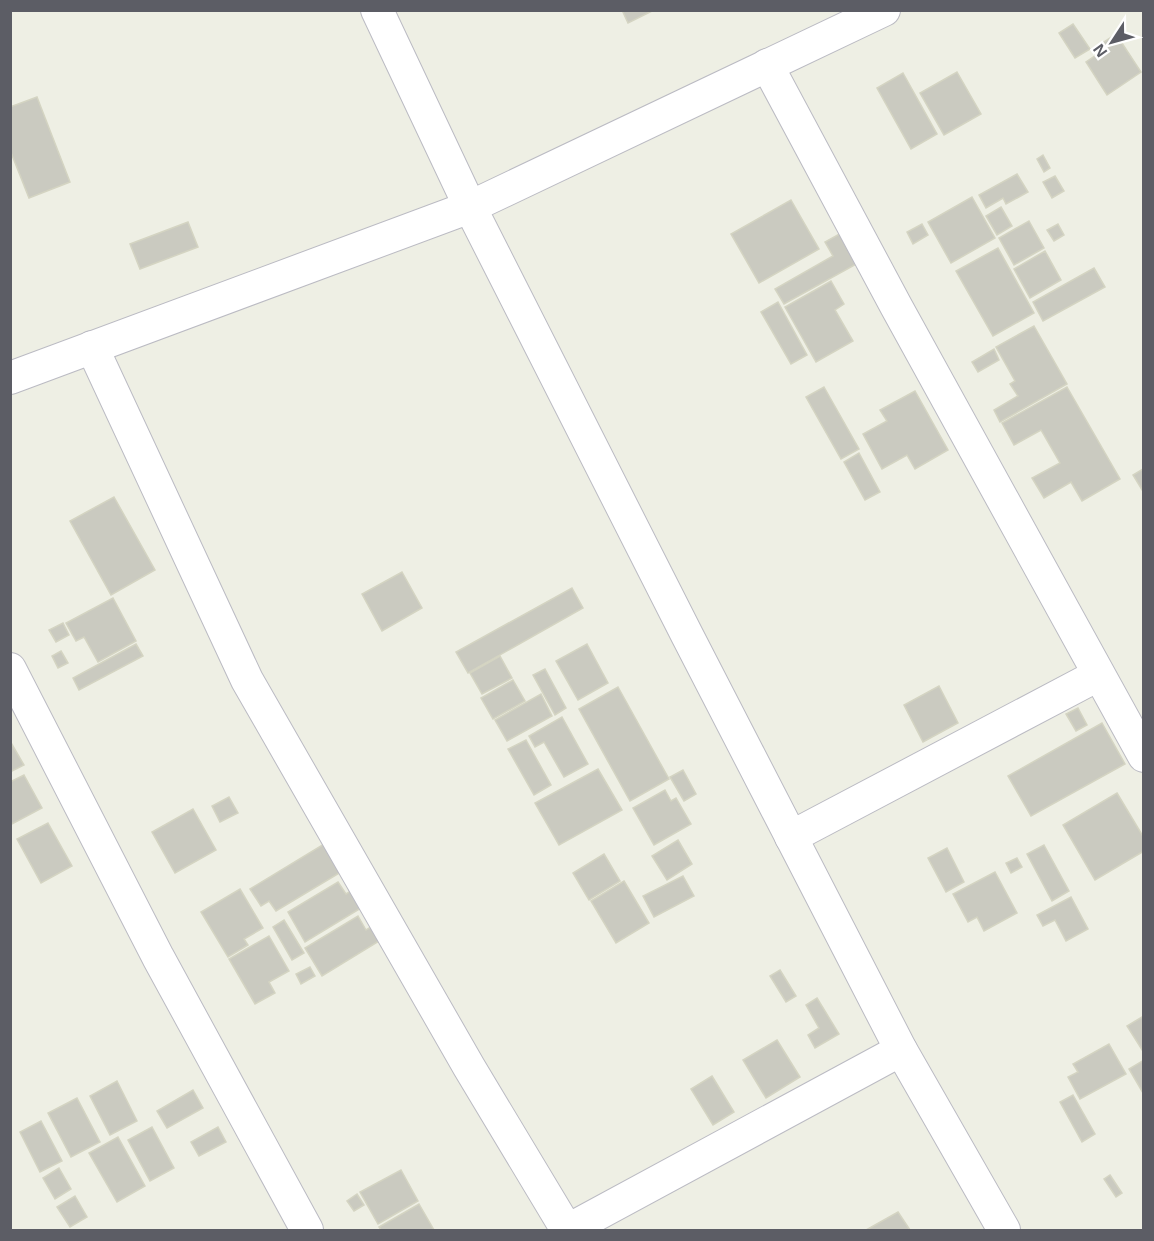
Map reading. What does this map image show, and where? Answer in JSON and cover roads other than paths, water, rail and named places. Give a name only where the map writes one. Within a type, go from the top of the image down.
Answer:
[{"type":"street","points":[[377,10],[470,207],[791,837],[901,1050],[1004,1230]]},
{"type":"street","points":[[10,378],[470,207],[884,10]]},
{"type":"street","points":[[767,65],[1143,756]]},
{"type":"street","points":[[92,347],[247,680],[468,1067],[567,1230],[901,1050]]},
{"type":"street","points":[[10,669],[158,957],[307,1230]]},
{"type":"street","points":[[791,837],[1098,675]]}]
